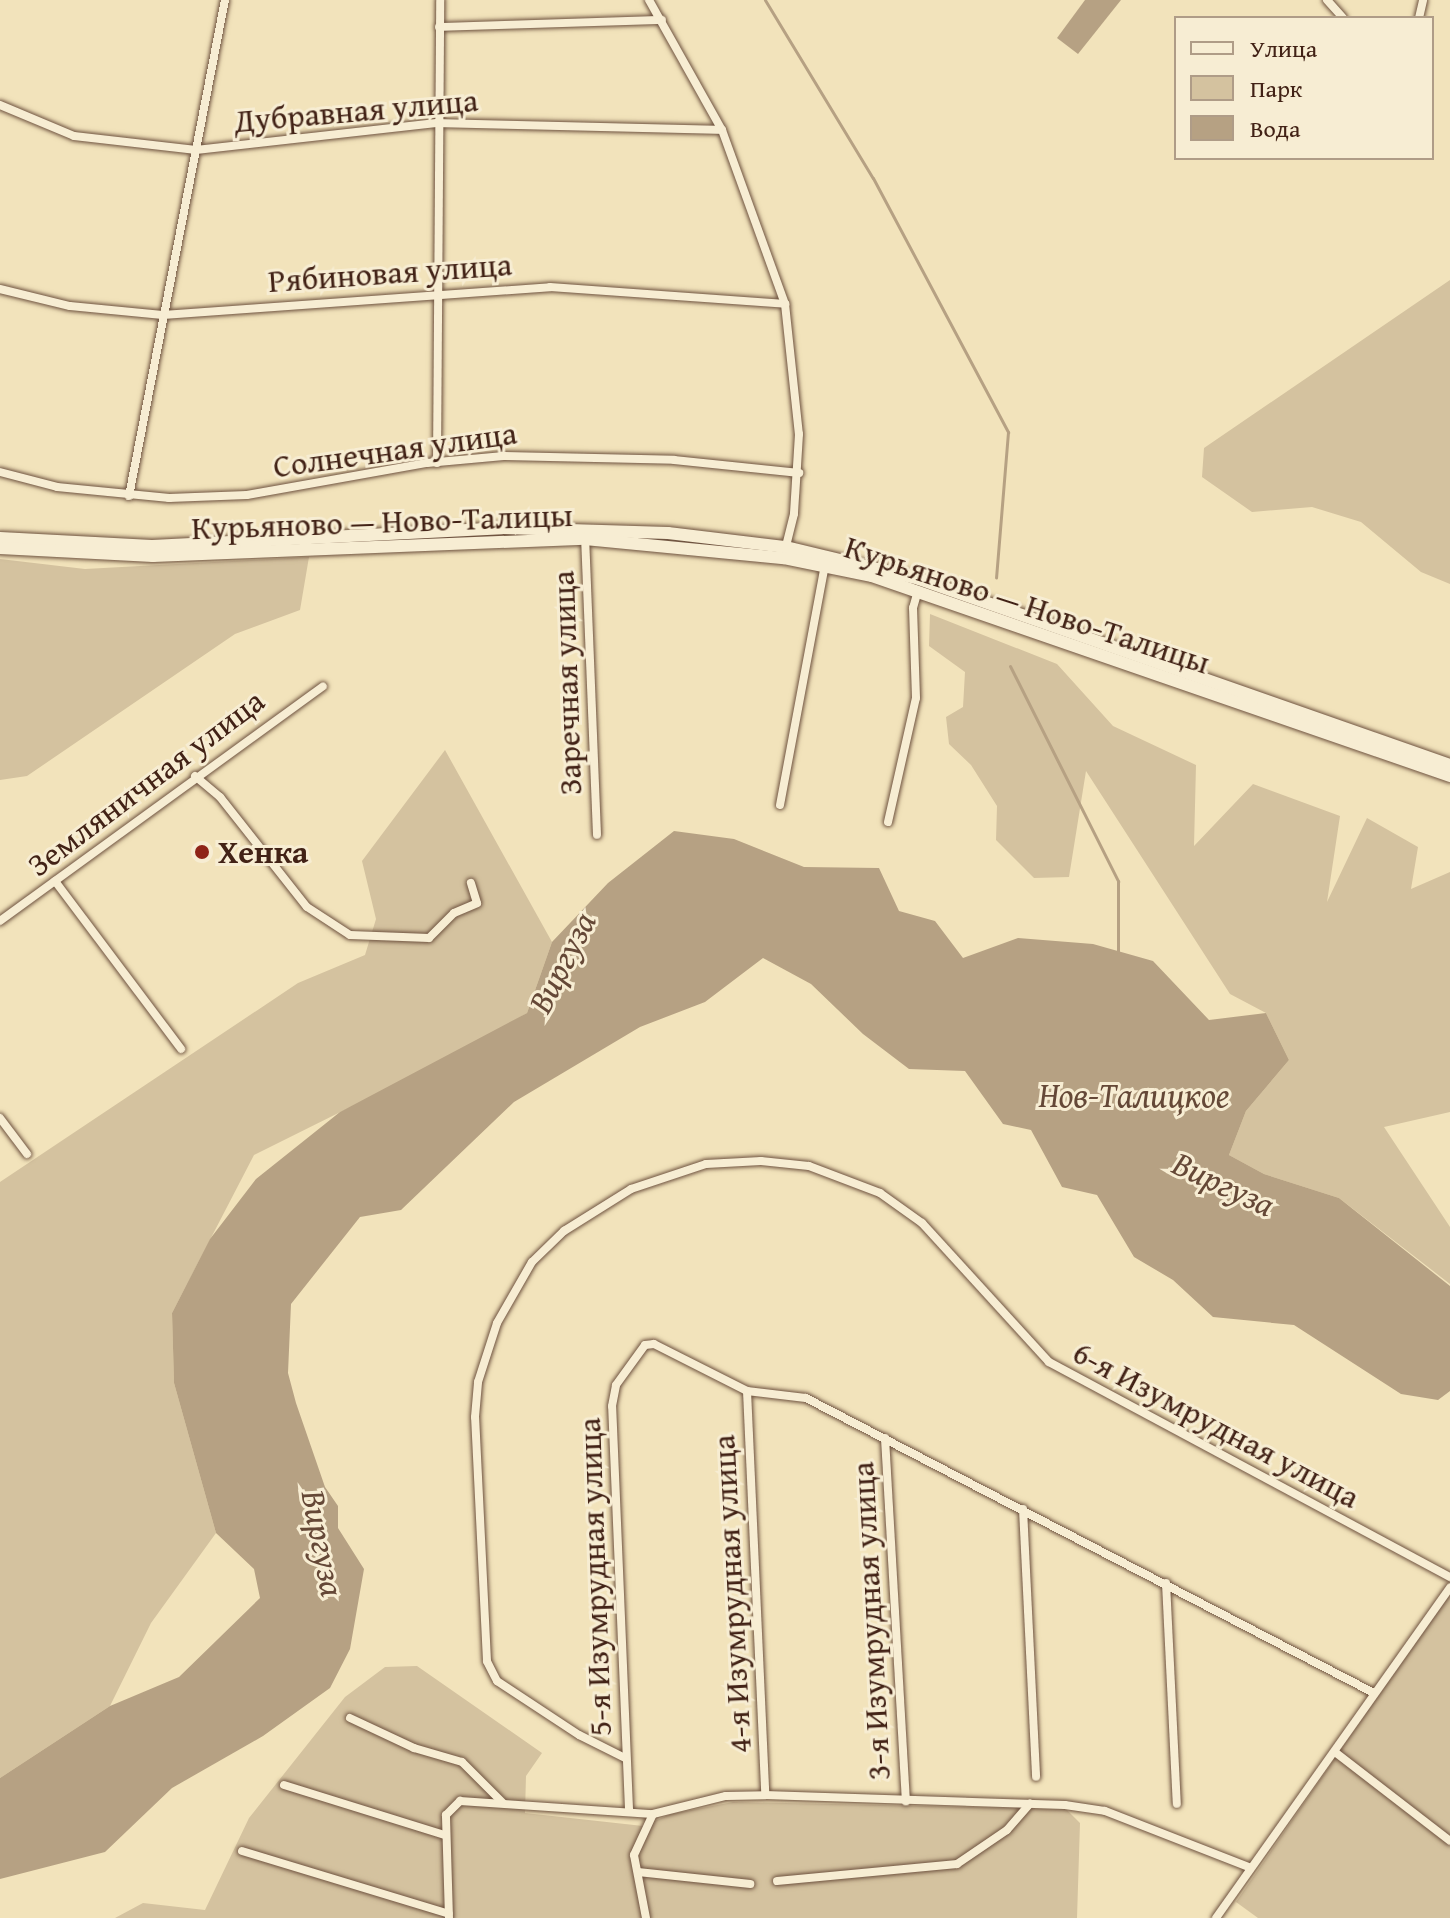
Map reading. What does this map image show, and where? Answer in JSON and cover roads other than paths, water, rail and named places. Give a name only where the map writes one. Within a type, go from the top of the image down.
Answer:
[{"type":"main road","name":"Курьяново — Ново-Талицы","points":[[0,538],[152,546],[473,529],[786,547],[919,579],[1450,765]]},
{"type":"main road","name":"Курьяново — Ново-Талицы","points":[[0,548],[153,556],[585,534],[825,565],[918,591],[1450,776]]},
{"type":"street","points":[[129,496],[225,0]]},
{"type":"street","points":[[437,463],[440,0]]},
{"type":"street","points":[[649,0],[722,130],[785,304],[797,394],[799,473],[786,547]]},
{"type":"street","points":[[1327,0],[1341,16]]},
{"type":"street","points":[[439,27],[662,20]]},
{"type":"street","name":"Дубравная улица","points":[[0,105],[74,136],[196,150],[438,123],[722,130]]},
{"type":"street","name":"Рябиновая улица","points":[[0,289],[70,306],[163,315],[550,287],[785,304]]},
{"type":"street","name":"Солнечная улица","points":[[0,472],[57,487],[129,496],[247,495],[437,463],[566,455],[799,473]]},
{"type":"street","name":"Заречная улица","points":[[585,534],[597,835]]},
{"type":"street","points":[[780,805],[825,565]]},
{"type":"street","points":[[888,822],[916,698],[913,608],[918,591]]},
{"type":"street","name":"Земляничная улица","points":[[0,921],[195,776],[323,686]]},
{"type":"street","points":[[195,776],[220,797],[307,907],[350,935],[429,938],[454,913],[477,903],[471,883]]},
{"type":"street","points":[[55,881],[181,1049]]},
{"type":"street","points":[[0,1118],[27,1154]]},
{"type":"street","name":"6-я Изумрудная улица","points":[[625,1758],[579,1735],[497,1681],[487,1661],[475,1417],[478,1382],[497,1323],[532,1262],[564,1231],[631,1189],[706,1164],[761,1161],[809,1166],[880,1193],[922,1223],[1049,1362],[1450,1577]]},
{"type":"street","name":"5-я Изумрудная улица","points":[[629,1809],[612,1406],[616,1385],[638,1349],[654,1344],[747,1391]]},
{"type":"street","points":[[747,1391],[806,1398],[1374,1693]]},
{"type":"street","name":"4-я Изумрудная улица","points":[[747,1391],[765,1795]]},
{"type":"street","name":"3-я Изумрудная улица","points":[[885,1438],[906,1801]]},
{"type":"street","points":[[1023,1509],[1036,1777]]},
{"type":"street","points":[[1166,1583],[1177,1804]]},
{"type":"street","points":[[1216,1918],[1374,1693],[1446,1602],[1450,1588]]},
{"type":"street","points":[[350,1718],[414,1748],[462,1762],[504,1803]]},
{"type":"street","points":[[1335,1752],[1450,1841]]},
{"type":"street","points":[[284,1785],[445,1835]]},
{"type":"street","points":[[242,1851],[449,1916],[445,1835],[451,1806],[460,1801],[561,1811],[629,1809],[653,1814],[726,1796],[765,1795],[1030,1804],[1105,1811],[1249,1867]]},
{"type":"street","points":[[777,1881],[957,1864],[1007,1830],[1030,1804]]},
{"type":"street","points":[[646,1918],[638,1872],[637,1840],[653,1814]]},
{"type":"street","points":[[638,1872],[750,1884]]},
{"type":"water","points":[[1085,0],[1121,0],[1078,54],[1057,38]]},
{"type":"water","name":"Нов-Талицкое","points":[[674,831],[734,839],[804,867],[879,868],[899,911],[935,921],[963,958],[1018,938],[1093,944],[1153,961],[1209,1020],[1266,1013],[1289,1060],[1246,1111],[1229,1155],[1264,1174],[1339,1198],[1450,1286],[1450,1391],[1438,1400],[1401,1394],[1294,1325],[1213,1317],[1173,1280],[1134,1257],[1097,1195],[1062,1187],[1031,1130],[1003,1124],[965,1071],[909,1069],[863,1034],[811,984],[763,958],[705,1002],[640,1027],[514,1102],[401,1210],[360,1217],[291,1304],[288,1373],[296,1403],[325,1487],[338,1506],[338,1528],[364,1569],[350,1649],[330,1688],[263,1736],[172,1788],[105,1852],[0,1879],[0,1778],[110,1706],[179,1677],[260,1598],[254,1569],[216,1533],[174,1383],[172,1313],[210,1239],[256,1179],[340,1112],[527,1013],[552,942],[608,883]]},
{"type":"waterway","points":[[765,0],[873,178],[1008,432],[996,578]]},
{"type":"waterway","points":[[1010,666],[1118,881],[1118,952]]},
{"type":"place","name":"Хенка","points":[[202,852]]},
{"type":"water label","name":"Виргуза","points":[[561,962]]},
{"type":"water label","name":"Виргуза","points":[[1224,1183]]},
{"type":"water label","name":"Виргуза","points":[[324,1543]]}]
